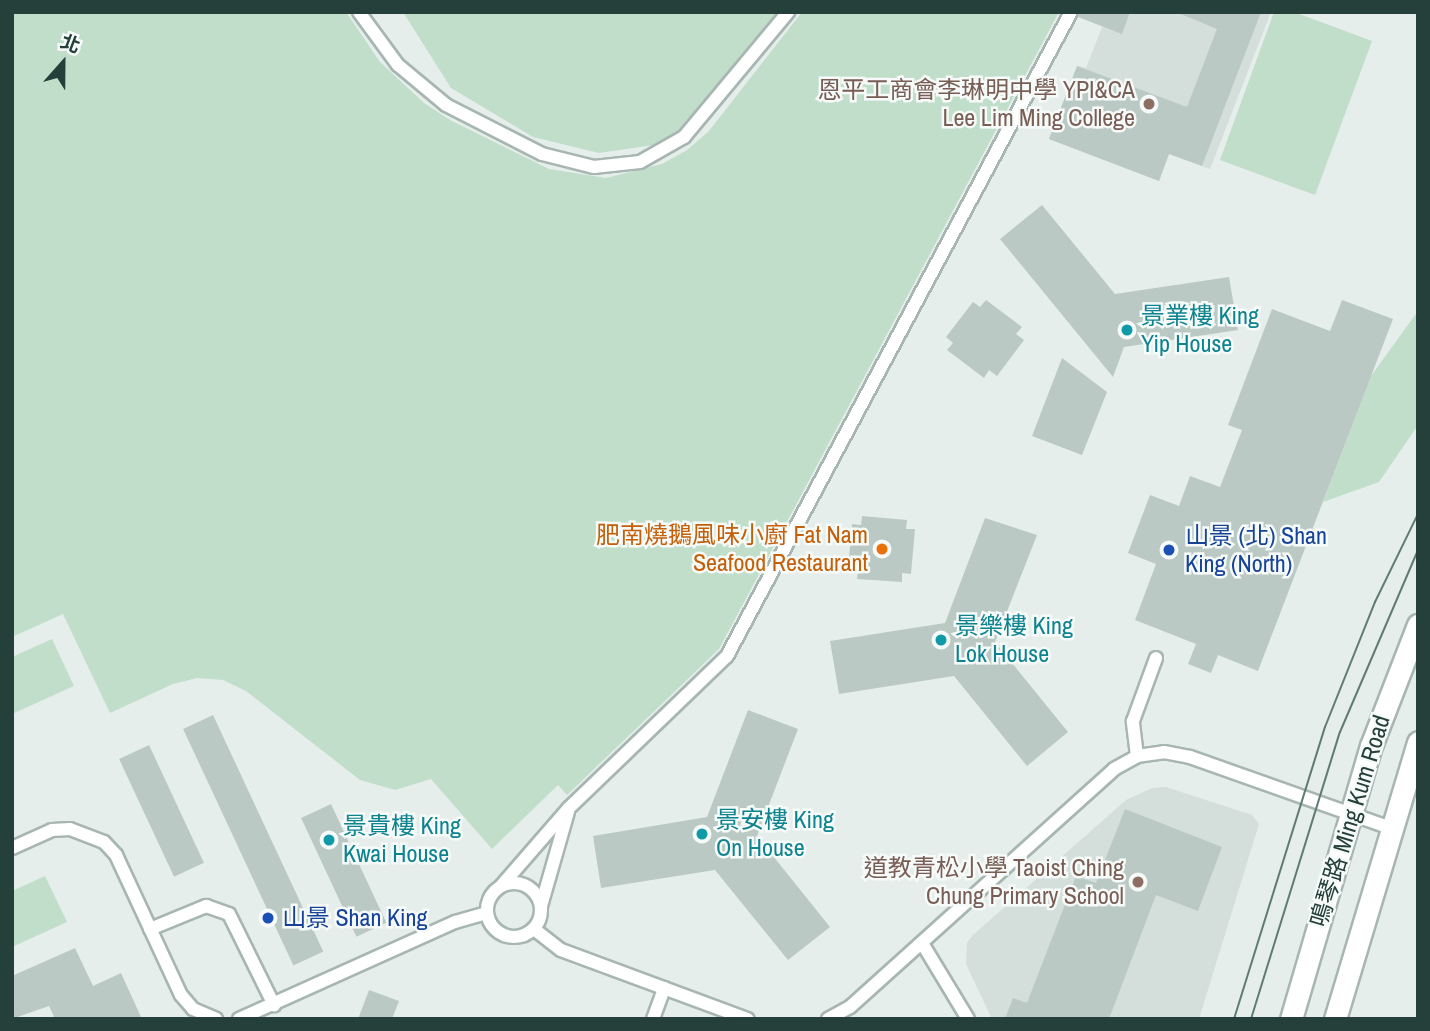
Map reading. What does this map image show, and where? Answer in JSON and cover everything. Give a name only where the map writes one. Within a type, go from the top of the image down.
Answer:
[{"type":"main road","name":"鳴琴路 Ming Kum Road","points":[[1291,1019],[1350,814],[1418,625]]},
{"type":"main road","name":"鳴琴路 Ming Kum Road","points":[[1335,1019],[1390,828],[1418,742]]},
{"type":"lane","points":[[359,12],[398,65],[446,104],[541,154],[594,167],[640,162],[684,137],[788,12]]},
{"type":"lane","points":[[534,929],[509,938],[494,929],[486,913],[487,902],[569,808],[727,656],[1071,12]]},
{"type":"lane","points":[[1138,756],[1133,721],[1156,659]]},
{"type":"lane","points":[[828,1019],[850,1007],[1114,769],[1138,756],[1177,754],[1390,828]]},
{"type":"lane","points":[[534,929],[569,808]]},
{"type":"lane","points":[[12,848],[51,830],[70,829],[104,842],[116,855],[181,995],[212,1018]]},
{"type":"lane","points":[[502,885],[522,884],[531,888],[541,906]]},
{"type":"lane","points":[[150,929],[206,906],[229,914],[274,1005]]},
{"type":"lane","points":[[239,1019],[455,922],[486,913]]},
{"type":"lane","points":[[534,929],[561,950],[748,1019]]},
{"type":"lane","points":[[922,943],[968,1019]]},
{"type":"lane","points":[[653,1019],[664,988]]},
{"type":"shaded area","name":"恩平工商會李琳明中學 YPI&CA Lee Lim Ming College","points":[[1108,12],[1271,12],[1210,169],[1169,154],[1159,181],[1049,139],[1077,66],[1086,68]]},
{"type":"shaded area","name":"道教青松小學 Taoist Ching Chung Primary School","points":[[1166,787],[1252,815],[1259,824],[1199,1019],[992,1019],[966,964],[967,943],[973,935],[1126,800],[1152,788]]},
{"type":"green space","points":[[12,12],[346,12],[380,62],[424,103],[450,120],[549,169],[606,178],[662,164],[687,150],[709,131],[802,12],[1059,12],[719,649],[567,795],[558,785],[492,849],[431,779],[395,790],[360,780],[246,691],[223,680],[197,678],[173,684],[110,713],[63,614],[12,637]]},
{"type":"green space","points":[[403,12],[782,12],[725,100],[667,143],[599,153],[533,137],[451,88]]},
{"type":"green space","points":[[1274,12],[1294,12],[1372,41],[1315,195],[1220,160]]},
{"type":"green space","points":[[1418,311],[1418,425],[1379,482],[1323,502],[1371,376]]},
{"type":"green space","points":[[52,639],[74,686],[12,714],[12,657]]},
{"type":"green space","points":[[45,876],[67,922],[12,947],[12,891]]},
{"type":"building","points":[[1080,12],[1130,12],[1122,34],[1078,17]]},
{"type":"building","name":"恩平工商會李琳明中學 YPI&CA Lee Lim Ming College","points":[[1176,12],[1261,12],[1202,166],[1169,154],[1159,181],[1049,139],[1077,66],[1187,107],[1217,29]]},
{"type":"building","name":"景業樓 King Yip House","points":[[1042,205],[1115,294],[1229,277],[1238,330],[1124,347],[1113,377],[1000,239]]},
{"type":"building","points":[[986,300],[1022,327],[1016,334],[1024,340],[997,376],[989,370],[984,378],[947,350],[953,343],[946,337],[973,302],[980,307]]},
{"type":"building","points":[[1342,300],[1393,319],[1258,671],[1218,655],[1211,673],[1188,664],[1196,644],[1135,620],[1156,564],[1128,553],[1150,495],[1179,506],[1190,476],[1220,487],[1242,430],[1228,425],[1272,309],[1330,331]]},
{"type":"building","points":[[1062,358],[1107,392],[1082,455],[1032,436]]},
{"type":"building","name":"肥南燒鵝風味小廚 Fat Nam Seafood Restaurant","points":[[862,516],[907,520],[906,529],[915,529],[911,574],[902,573],[902,582],[857,579],[858,569],[848,569],[852,524],[861,525]]},
{"type":"building","name":"景樂樓 King Lok House","points":[[985,518],[1037,535],[995,642],[1068,732],[1027,766],[954,676],[839,694],[830,641],[945,623]]},
{"type":"building","name":"景安樓 King On House","points":[[748,710],[798,729],[757,836],[830,927],[788,960],[715,870],[601,888],[593,836],[707,817]]},
{"type":"building","points":[[213,715],[323,952],[293,965],[183,729]]},
{"type":"building","points":[[149,745],[204,863],[174,877],[119,759]]},
{"type":"building","points":[[331,804],[386,923],[356,937],[301,818]]},
{"type":"building","points":[[1125,809],[1222,847],[1198,911],[1156,895],[1109,1019],[1005,1019],[1013,998],[1027,1003],[1076,876],[1096,883]]},
{"type":"building","points":[[75,948],[93,986],[121,973],[142,1019],[55,1019],[49,1006],[12,1019],[12,976]]},
{"type":"building","points":[[369,990],[399,1001],[392,1019],[358,1019]]},
{"type":"tram line","points":[[1234,1019],[1325,727],[1375,602],[1418,514]]},
{"type":"tram line","points":[[1251,1019],[1340,732],[1418,550]]},
{"type":"place","name":"恩平工商會李琳明中學 YPI&CA Lee Lim Ming College","points":[[1149,104]]},
{"type":"place","name":"景業樓 King Yip House","points":[[1127,330]]},
{"type":"place","name":"肥南燒鵝風味小廚 Fat Nam Seafood Restaurant","points":[[882,549]]},
{"type":"place","name":"山景 (北) Shan King (North)","points":[[1169,550]]},
{"type":"place","name":"景樂樓 King Lok House","points":[[941,640]]},
{"type":"place","name":"景安樓 King On House","points":[[702,834]]},
{"type":"place","name":"景貴樓 King Kwai House","points":[[329,840]]},
{"type":"place","name":"道教青松小學 Taoist Ching Chung Primary School","points":[[1138,882]]},
{"type":"place","name":"山景 Shan King","points":[[268,918]]}]
